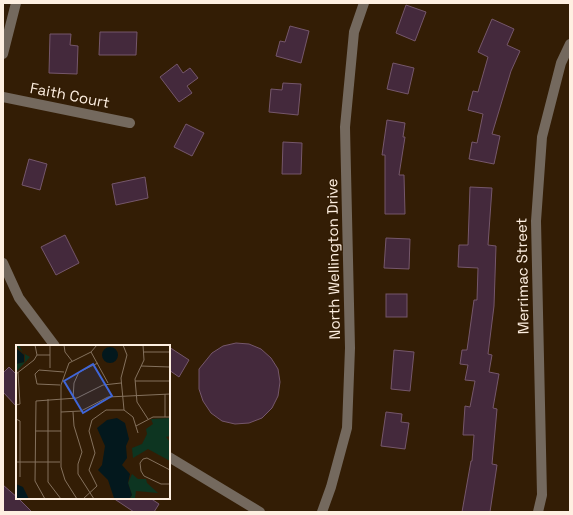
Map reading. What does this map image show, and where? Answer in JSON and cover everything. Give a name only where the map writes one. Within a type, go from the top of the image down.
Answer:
[{"type":"street","points":[[3,54],[16,3]]},
{"type":"street","name":"North Wellington Drive","points":[[322,512],[331,487],[346,428],[350,348],[345,128],[354,32],[364,3]]},
{"type":"street","name":"Merrimac Street","points":[[538,512],[542,494],[536,221],[542,137],[561,63],[570,44]]},
{"type":"street","name":"Faith Court","points":[[3,97],[130,122]]},
{"type":"street","points":[[3,263],[19,298],[54,345]]},
{"type":"street","points":[[170,458],[260,512]]},
{"type":"building","points":[[406,5],[426,12],[415,41],[396,33]]},
{"type":"building","points":[[492,19],[514,29],[507,45],[520,51],[511,71],[492,134],[500,136],[494,164],[469,159],[472,142],[477,143],[483,114],[468,110],[473,91],[478,92],[488,57],[478,52]]},
{"type":"building","points":[[290,26],[309,31],[301,63],[276,56],[280,41],[285,42]]},
{"type":"building","points":[[100,32],[137,32],[136,55],[99,55]]},
{"type":"building","points":[[50,34],[71,34],[70,45],[78,46],[77,74],[49,73]]},
{"type":"building","points":[[393,63],[414,68],[408,94],[387,89]]},
{"type":"building","points":[[177,64],[183,73],[190,68],[198,78],[187,86],[192,93],[179,102],[160,77]]},
{"type":"building","points":[[283,83],[301,84],[298,115],[269,112],[271,89],[282,90]]},
{"type":"building","points":[[387,120],[405,123],[403,137],[405,137],[399,175],[404,175],[405,214],[385,214],[385,155],[382,155]]},
{"type":"building","points":[[186,124],[204,133],[192,156],[174,147]]},
{"type":"building","points":[[283,142],[302,143],[301,174],[282,174]]},
{"type":"building","points":[[29,159],[47,164],[40,190],[22,185]]},
{"type":"building","points":[[145,177],[148,198],[116,205],[112,184]]},
{"type":"building","points":[[470,187],[492,188],[488,245],[496,246],[494,306],[488,354],[492,355],[489,372],[499,374],[493,408],[497,409],[492,464],[497,465],[490,512],[462,512],[472,461],[474,435],[463,435],[465,406],[470,407],[475,381],[465,380],[468,365],[460,364],[462,350],[467,350],[474,300],[477,300],[478,268],[458,267],[459,245],[468,245]]},
{"type":"building","points":[[65,235],[79,263],[56,275],[41,247]]},
{"type":"building","points":[[386,238],[410,239],[409,269],[384,268]]},
{"type":"building","points":[[386,294],[407,294],[407,317],[386,317]]},
{"type":"building","points":[[236,343],[249,344],[261,349],[271,358],[278,369],[280,382],[278,396],[272,408],[262,418],[249,423],[235,424],[222,421],[211,413],[203,401],[199,389],[199,369],[212,353],[223,346]]},
{"type":"building","points":[[170,348],[189,360],[179,377],[170,371]]},
{"type":"building","points":[[394,350],[414,352],[410,391],[391,389]]},
{"type":"building","points":[[9,367],[16,374],[16,406],[3,392],[3,373]]},
{"type":"building","points":[[386,412],[402,414],[401,422],[409,423],[405,449],[381,446]]},
{"type":"building","points":[[3,485],[16,496],[16,499],[19,499],[32,512],[3,512]]},
{"type":"building","points":[[114,499],[152,499],[159,504],[154,512],[134,512]]}]
